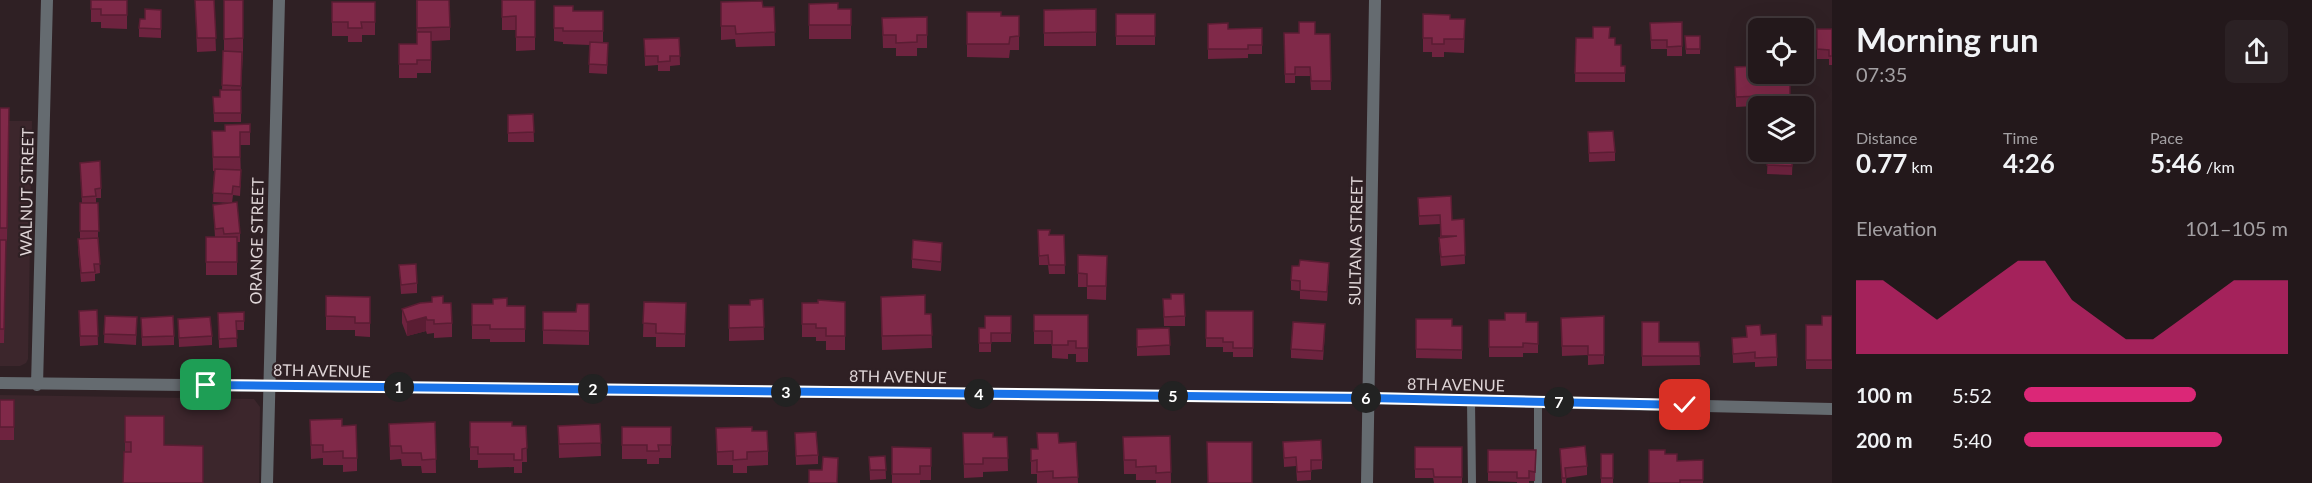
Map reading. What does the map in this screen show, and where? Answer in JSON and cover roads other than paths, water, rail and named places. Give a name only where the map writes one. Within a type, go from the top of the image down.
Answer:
[{"type":"street","name":"WALNUT STREET","points":[[37,385],[47,0]]},
{"type":"street","name":"ORANGE STREET","points":[[267,483],[279,0]]},
{"type":"street","name":"SULTANA STREET","points":[[1367,483],[1375,0]]},
{"type":"street","name":"8TH AVENUE","points":[[0,383],[1369,398],[1832,409]]},
{"type":"lane","points":[[1471,401],[1472,483]]},
{"type":"lane","points":[[1538,401],[1538,483]]}]
